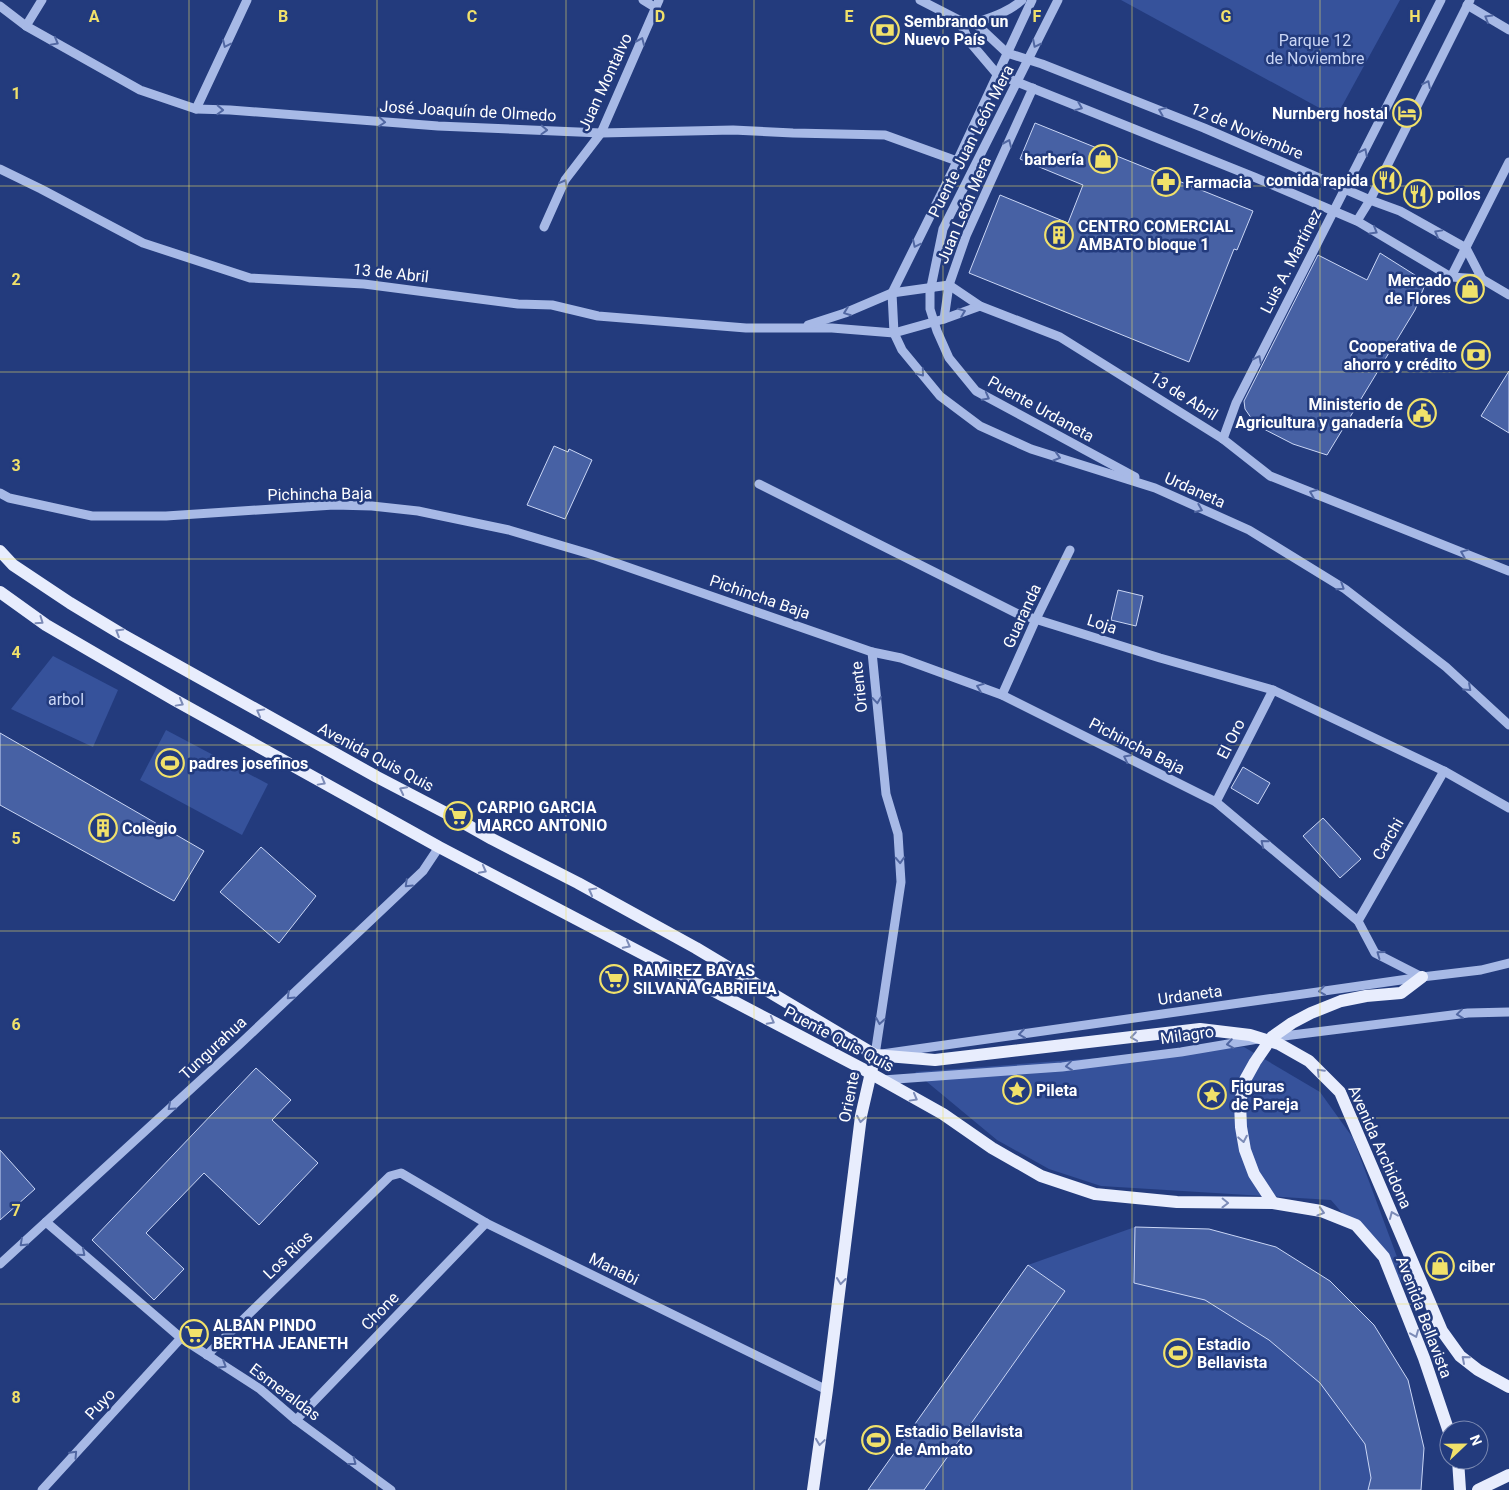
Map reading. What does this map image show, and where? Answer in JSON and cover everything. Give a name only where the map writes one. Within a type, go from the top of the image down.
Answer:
[{"type":"main road","name":"Avenida Quis Quis","points":[[0,551],[14,565],[70,603],[123,635],[377,777],[578,883],[696,948],[875,1055]]},
{"type":"main road","points":[[0,592],[54,630],[182,704],[440,847]]},
{"type":"main road","name":"Puente Quis Quis","points":[[440,847],[860,1068],[943,1114],[992,1148],[1041,1176],[1095,1194],[1177,1202]]},
{"type":"main road","points":[[1273,1204],[1254,1174],[1245,1150],[1241,1127],[1240,1103],[1245,1080],[1255,1062],[1272,1037],[1311,1013],[1341,1001],[1366,996],[1401,993],[1422,977]]},
{"type":"main road","name":"Avenida Archidona","points":[[875,1055],[936,1060],[1200,1029],[1250,1035],[1279,1044],[1309,1061],[1340,1092],[1442,1331],[1460,1356],[1478,1370],[1509,1387]]},
{"type":"main road","name":"Oriente","points":[[813,1490],[861,1116],[875,1055]]},
{"type":"main road","name":"Avenida Bellavista","points":[[1177,1202],[1273,1204],[1321,1211],[1356,1226],[1384,1257],[1424,1358],[1445,1420]]},
{"type":"main road","points":[[1459,1470],[1460,1490]]},
{"type":"main road","points":[[1478,1490],[1509,1475]]},
{"type":"street","points":[[26,26],[42,0]]},
{"type":"street","points":[[196,110],[247,0]]},
{"type":"street","points":[[643,0],[657,4]]},
{"type":"street","points":[[920,0],[959,20],[975,23],[994,17],[1014,7],[1022,0]]},
{"type":"street","name":"Juan León Mera","points":[[892,293],[957,161],[1032,0]]},
{"type":"street","name":"Puente Juan León Mera","points":[[937,331],[930,309],[930,292],[943,229],[1058,0]]},
{"type":"street","name":"Luis A. Martínez","points":[[1223,438],[1236,403],[1441,0]]},
{"type":"street","points":[[1357,221],[1370,200],[1468,2],[1509,30]]},
{"type":"street","name":"Juan Montalvo","points":[[544,227],[565,180],[601,133],[657,4]]},
{"type":"street","name":"José Joaquín de Olmedo","points":[[0,6],[26,26],[140,90],[196,110],[230,110],[438,126],[601,133],[733,130],[885,135],[957,161]]},
{"type":"street","points":[[959,20],[969,41],[997,74],[1357,221],[1451,277],[1482,279],[1509,295]]},
{"type":"street","points":[[975,23],[1007,53]]},
{"type":"street","name":"12 de Noviembre","points":[[1007,53],[1042,64],[1204,128],[1370,200],[1400,211],[1466,248]]},
{"type":"street","name":"Juan León Mera","points":[[944,319],[949,286],[966,236],[1034,88]]},
{"type":"street","points":[[1451,277],[1509,162]]},
{"type":"street","name":"13 de Abril","points":[[0,169],[142,243],[250,278],[364,284],[518,304],[552,305],[598,316],[746,328],[832,328],[894,333],[944,319],[980,306]]},
{"type":"street","points":[[1466,248],[1482,279]]},
{"type":"street","name":"13 de Abril","points":[[801,328],[845,313],[892,293],[949,286],[980,306],[1060,337],[1223,438],[1270,476],[1509,571]]},
{"type":"street","name":"Urdaneta","points":[[892,293],[894,333],[902,350],[940,396],[980,426],[1031,449],[1155,488],[1249,530],[1345,589],[1446,667],[1509,725]]},
{"type":"street","name":"Puente Urdaneta","points":[[937,331],[949,358],[976,391],[1155,488]]},
{"type":"street","name":"Loja","points":[[759,484],[1016,613],[1160,658],[1273,690],[1444,771],[1509,808]]},
{"type":"street","name":"Pichincha Baja","points":[[0,492],[10,498],[92,516],[166,516],[334,505],[372,506],[418,512],[509,530],[590,554],[872,652],[901,658],[1002,696],[1216,802],[1358,921],[1375,953],[1422,977]]},
{"type":"street","name":"Guaranda","points":[[1002,696],[1036,619],[1070,550]]},
{"type":"street","name":"Oriente","points":[[872,652],[886,794],[898,834],[901,882],[875,1055]]},
{"type":"street","name":"El Oro","points":[[1216,802],[1273,690]]},
{"type":"street","name":"Carchi","points":[[1358,921],[1444,771]]},
{"type":"street","name":"Tungurahua","points":[[0,1264],[240,1044],[402,891],[423,871],[440,847]]},
{"type":"street","name":"Urdaneta","points":[[875,1055],[1481,970],[1509,963]]},
{"type":"street","name":"Milagro","points":[[868,1082],[1062,1067],[1181,1052],[1272,1037],[1468,1013],[1509,1012]]},
{"type":"street","name":"Manabi","points":[[390,1176],[401,1172],[486,1223],[827,1390]]},
{"type":"street","name":"Los Rios","points":[[207,1355],[390,1176]]},
{"type":"street","name":"Esmeraldas","points":[[46,1222],[181,1338],[260,1389],[296,1420],[391,1490]]},
{"type":"street","name":"Chone","points":[[296,1420],[486,1223]]},
{"type":"street","name":"Puyo","points":[[42,1490],[181,1338]]},
{"type":"green space","name":"Parque 12 de Noviembre","points":[[1121,0],[1400,0],[1336,117]]},
{"type":"green space","name":"arbol","points":[[53,656],[118,690],[93,747],[11,709]]},
{"type":"green space","points":[[166,730],[268,784],[242,835],[140,780]]},
{"type":"green space","points":[[1244,1047],[1320,1092],[1353,1138],[1410,1292],[1331,1200],[1101,1186],[1049,1169],[997,1140],[915,1072]]},
{"type":"green space","name":"Estadio Bellavista","points":[[1135,1227],[1209,1229],[1276,1247],[1330,1281],[1374,1325],[1408,1380],[1424,1448],[1421,1490],[868,1490],[1028,1265]]},
{"type":"building","name":"CENTRO COMERCIAL AMBATO bloque 1","points":[[1035,123],[1253,211],[1237,250],[1234,249],[1189,362],[969,273],[1000,195],[1068,223],[1083,185],[1020,159]]},
{"type":"building","points":[[1380,253],[1426,282],[1415,310],[1327,455],[1293,444],[1256,425],[1245,409],[1244,401],[1318,255],[1367,280]]},
{"type":"building","points":[[1509,371],[1509,433],[1481,416]]},
{"type":"building","points":[[554,446],[568,452],[569,449],[592,460],[565,519],[527,505]]},
{"type":"building","points":[[1118,590],[1143,596],[1136,626],[1111,620]]},
{"type":"building","name":"Colegio","points":[[0,733],[204,851],[174,901],[0,805]]},
{"type":"building","points":[[1243,767],[1270,783],[1258,804],[1231,788]]},
{"type":"building","points":[[1323,818],[1361,859],[1340,878],[1303,836]]},
{"type":"building","points":[[261,847],[316,896],[279,943],[220,892]]},
{"type":"building","points":[[256,1068],[291,1100],[272,1120],[318,1163],[259,1225],[204,1173],[146,1233],[184,1269],[154,1300],[92,1240]]},
{"type":"building","points":[[0,1150],[35,1189],[0,1220]]},
{"type":"building","points":[[1135,1227],[1209,1229],[1276,1247],[1330,1281],[1374,1325],[1408,1380],[1424,1448],[1421,1490],[1368,1490],[1371,1478],[1365,1444],[1320,1383],[1269,1340],[1205,1300],[1134,1283]]},
{"type":"building","points":[[1028,1265],[1065,1291],[924,1490],[868,1490]]},
{"type":"place","name":"Sembrando un Nuevo País","points":[[885,30]]},
{"type":"place","name":"Nurnberg hostal","points":[[1407,113]]},
{"type":"place","name":"barbería","points":[[1103,159]]},
{"type":"place","name":"comida rapida","points":[[1387,180]]},
{"type":"place","name":"Farmacia","points":[[1166,182]]},
{"type":"place","name":"pollos","points":[[1418,194]]},
{"type":"place","name":"CENTRO COMERCIAL AMBATO bloque 1","points":[[1059,235]]},
{"type":"place","name":"Mercado de Flores","points":[[1470,289]]},
{"type":"place","name":"Cooperativa de ahorro y crédito","points":[[1476,355]]},
{"type":"place","name":"Ministerio de Agricultura y ganadería","points":[[1422,413]]},
{"type":"place","name":"padres josefinos","points":[[170,763]]},
{"type":"place","name":"CARPIO GARCIA MARCO ANTONIO","points":[[458,816]]},
{"type":"place","name":"Colegio","points":[[103,828]]},
{"type":"place","name":"RAMIREZ BAYAS SILVANA GABRIELA","points":[[614,979]]},
{"type":"place","name":"Pileta","points":[[1017,1090]]},
{"type":"place","name":"Figuras de Pareja","points":[[1212,1095]]},
{"type":"place","name":"ciber","points":[[1440,1266]]},
{"type":"place","name":"ALBAN PINDO BERTHA JEANETH","points":[[194,1334]]},
{"type":"place","name":"Estadio Bellavista","points":[[1178,1353]]},
{"type":"place","name":"Estadio Bellavista de Ambato","points":[[876,1440]]}]
